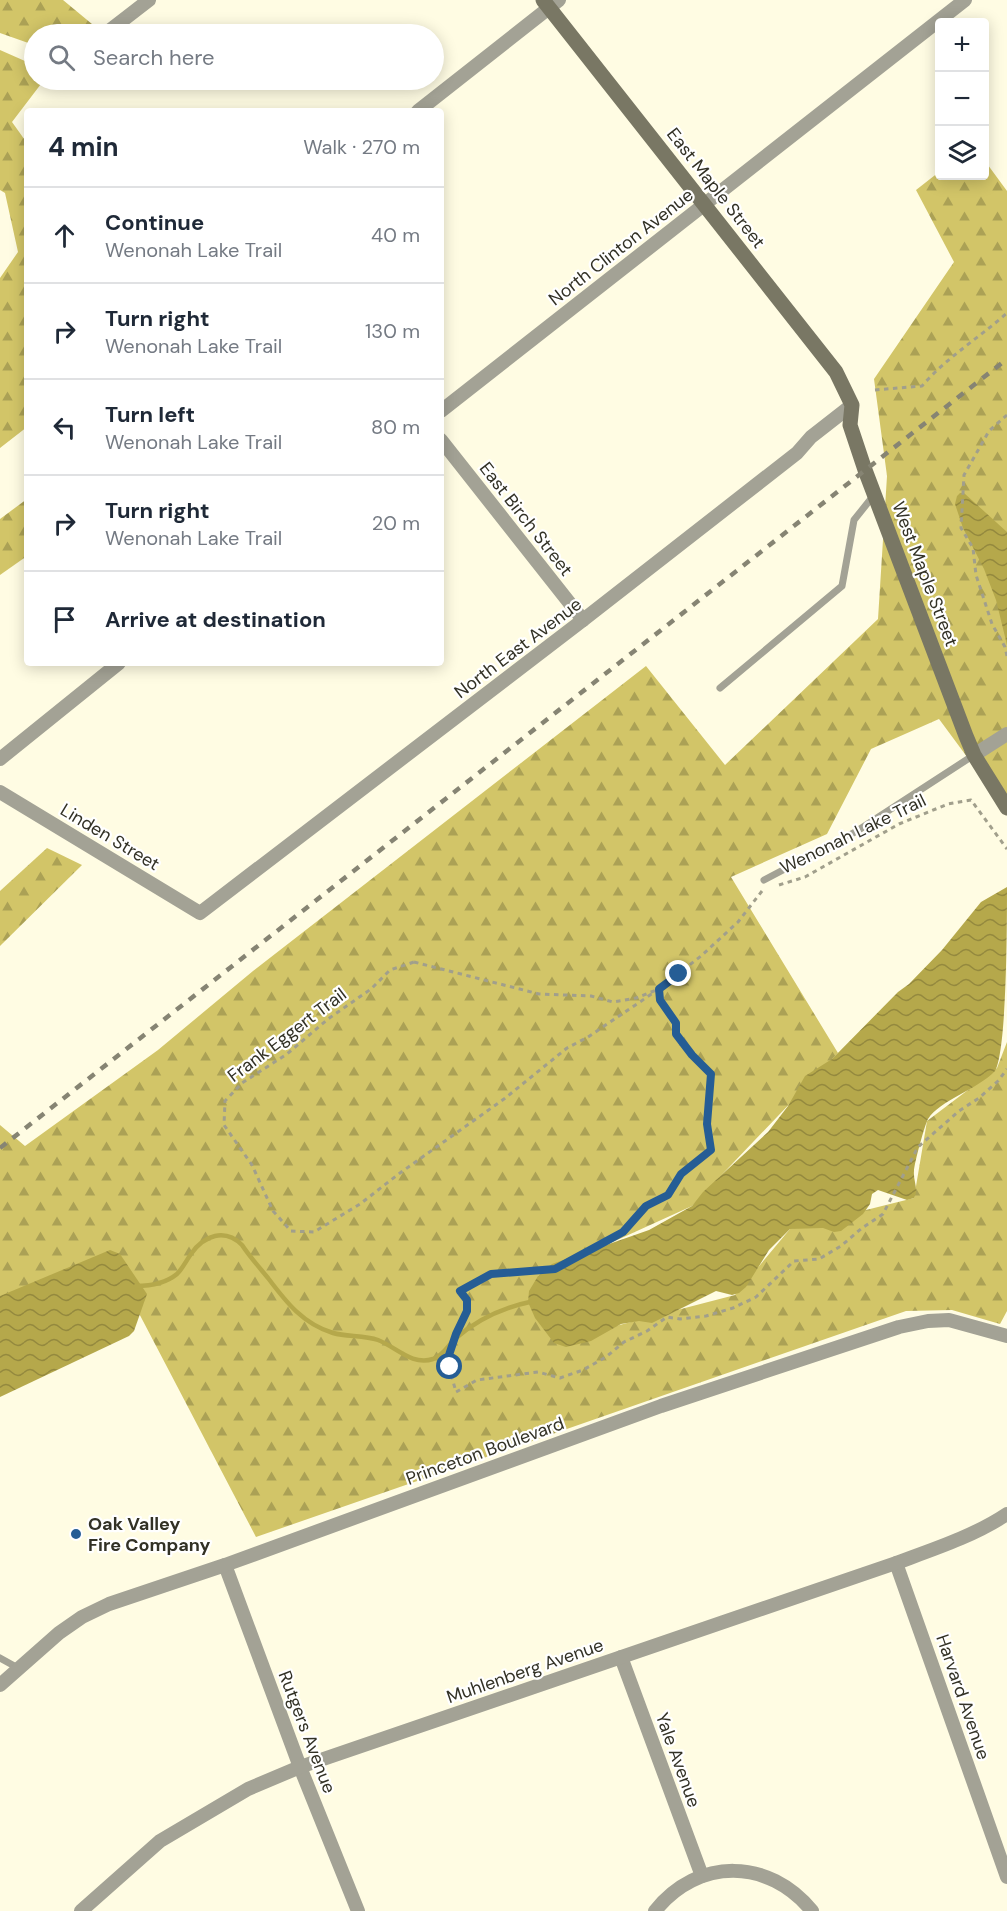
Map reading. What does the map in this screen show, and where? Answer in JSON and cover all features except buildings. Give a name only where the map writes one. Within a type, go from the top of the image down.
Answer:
[{"type":"street","points":[[118,24],[149,0]]},
{"type":"street","name":"North Clinton Avenue","points":[[444,409],[965,0]]},
{"type":"street","points":[[444,90],[550,3]]},
{"type":"street","name":"East Maple Street","points":[[550,3],[836,372],[852,405]]},
{"type":"street","points":[[422,108],[444,90]]},
{"type":"street","name":"West Maple Street","points":[[852,405],[850,425],[874,495],[974,755],[1007,808]]},
{"type":"street","name":"North East Avenue","points":[[201,913],[583,621],[796,453],[811,437],[852,405]]},
{"type":"street","name":"East Birch Street","points":[[444,444],[583,621]]},
{"type":"street","points":[[0,759],[115,666]]},
{"type":"street","points":[[974,755],[1007,734]]},
{"type":"street","name":"Linden Street","points":[[0,792],[201,913]]},
{"type":"street","name":"Princeton Boulevard","points":[[0,1685],[59,1633],[82,1617],[109,1604],[225,1565],[661,1406],[899,1327],[928,1321],[949,1320],[1007,1336]]},
{"type":"street","name":"Muhlenberg Avenue","points":[[81,1911],[160,1841],[248,1789],[300,1767],[896,1563],[934,1549],[1007,1514]]},
{"type":"street","name":"Harvard Avenue","points":[[896,1563],[1007,1877]]},
{"type":"street","name":"Rutgers Avenue","points":[[225,1565],[300,1767],[358,1911]]},
{"type":"street","name":"Yale Avenue","points":[[621,1657],[702,1876]]},
{"type":"street","points":[[656,1911],[667,1896],[702,1876],[734,1870],[758,1873],[781,1883],[801,1897],[812,1911]]},
{"type":"lane","points":[[720,688],[842,586],[854,520],[874,495]]},
{"type":"lane","points":[[764,880],[857,831],[974,755]]},
{"type":"lane","points":[[0,1658],[18,1668]]},
{"type":"path","points":[[875,390],[922,386],[940,366],[1007,313]]},
{"type":"path","points":[[1007,415],[989,431],[964,475],[961,528],[973,548],[976,575],[992,624],[1005,647],[1007,656]]},
{"type":"path","name":"Wenonah Lake Trail","points":[[659,989],[701,956],[738,922],[761,891],[805,877],[899,824],[948,804],[971,800],[1007,849]]},
{"type":"path","name":"Frank Eggert Trail","points":[[414,962],[539,994],[591,996],[613,1002],[636,998],[659,989],[588,1037],[567,1048],[504,1100],[484,1112],[438,1148],[400,1173],[360,1204],[314,1232],[291,1231],[273,1211],[252,1165],[224,1125],[225,1101],[242,1083],[287,1054],[328,1019],[371,989],[390,970],[414,962]]},
{"type":"path","points":[[659,989],[660,1000],[676,1023],[676,1034],[711,1074],[707,1124],[711,1150],[681,1174],[668,1195],[646,1206],[623,1232],[555,1269],[491,1274],[460,1291],[467,1300],[467,1311],[449,1355],[456,1392],[477,1380],[512,1375],[538,1372],[560,1378],[583,1370],[606,1357],[624,1342],[667,1317],[680,1319],[706,1316],[733,1308],[756,1297],[794,1260],[819,1259],[841,1246],[882,1214],[918,1147],[959,1111],[998,1082],[1007,1069]]},
{"type":"green space","points":[[0,0],[63,0],[92,24],[24,24],[24,41],[0,33]]},
{"type":"green space","points":[[0,50],[24,61],[24,90],[36,90],[12,122],[24,139],[24,429],[0,448],[0,278],[18,252],[5,193],[0,190]]},
{"type":"green space","points":[[989,166],[1007,191],[1007,800],[976,769],[939,719],[871,749],[827,834],[731,877],[838,1053],[692,1206],[538,1276],[554,1342],[735,1295],[790,1229],[914,1198],[927,1121],[997,1068],[1007,1042],[1007,1311],[1000,1324],[952,1310],[906,1311],[256,1537],[132,1300],[0,1330],[0,1125],[25,1146],[158,1050],[253,971],[646,666],[725,765],[878,619],[887,476],[874,379],[954,262],[916,190],[935,175],[935,180],[989,180]]},
{"type":"green space","points":[[24,501],[24,558],[0,575],[0,519]]},
{"type":"green space","points":[[47,848],[82,865],[0,946],[0,891]]},
{"type":"water","points":[[960,493],[964,493],[1007,532],[1007,645],[996,600],[984,569],[963,528],[955,504]]},
{"type":"water","points":[[1007,887],[1006,984],[999,1059],[995,1071],[987,1078],[941,1106],[928,1119],[914,1167],[916,1191],[914,1198],[907,1200],[878,1190],[872,1194],[870,1204],[863,1214],[841,1231],[834,1232],[823,1228],[790,1229],[769,1250],[746,1287],[739,1293],[732,1295],[716,1291],[652,1323],[639,1321],[621,1324],[591,1341],[566,1347],[554,1343],[535,1318],[528,1302],[529,1291],[538,1276],[552,1264],[649,1230],[692,1206],[703,1192],[768,1132],[788,1106],[805,1076],[832,1059],[898,992],[909,984],[942,950],[981,902]]},
{"type":"water","points":[[110,1250],[120,1254],[147,1294],[134,1331],[129,1336],[0,1397],[0,1296]]},
{"type":"waterway","points":[[136,1286],[152,1285],[168,1280],[179,1272],[196,1247],[208,1238],[222,1235],[242,1245],[289,1304],[313,1324],[333,1333],[378,1340],[418,1360],[433,1359],[440,1355],[456,1338],[483,1319],[513,1306],[534,1301]]},
{"type":"railway","points":[[0,1148],[1007,359]]},
{"type":"place","name":"Oak Valley Fire Company","points":[[76,1534]]},
{"type":"route","points":[[450,1367],[449,1355],[467,1311],[467,1300],[460,1291],[491,1274],[555,1269],[623,1232],[646,1206],[668,1195],[681,1174],[711,1150],[707,1124],[711,1074],[676,1034],[676,1023],[660,1000],[659,989],[679,974]]}]
